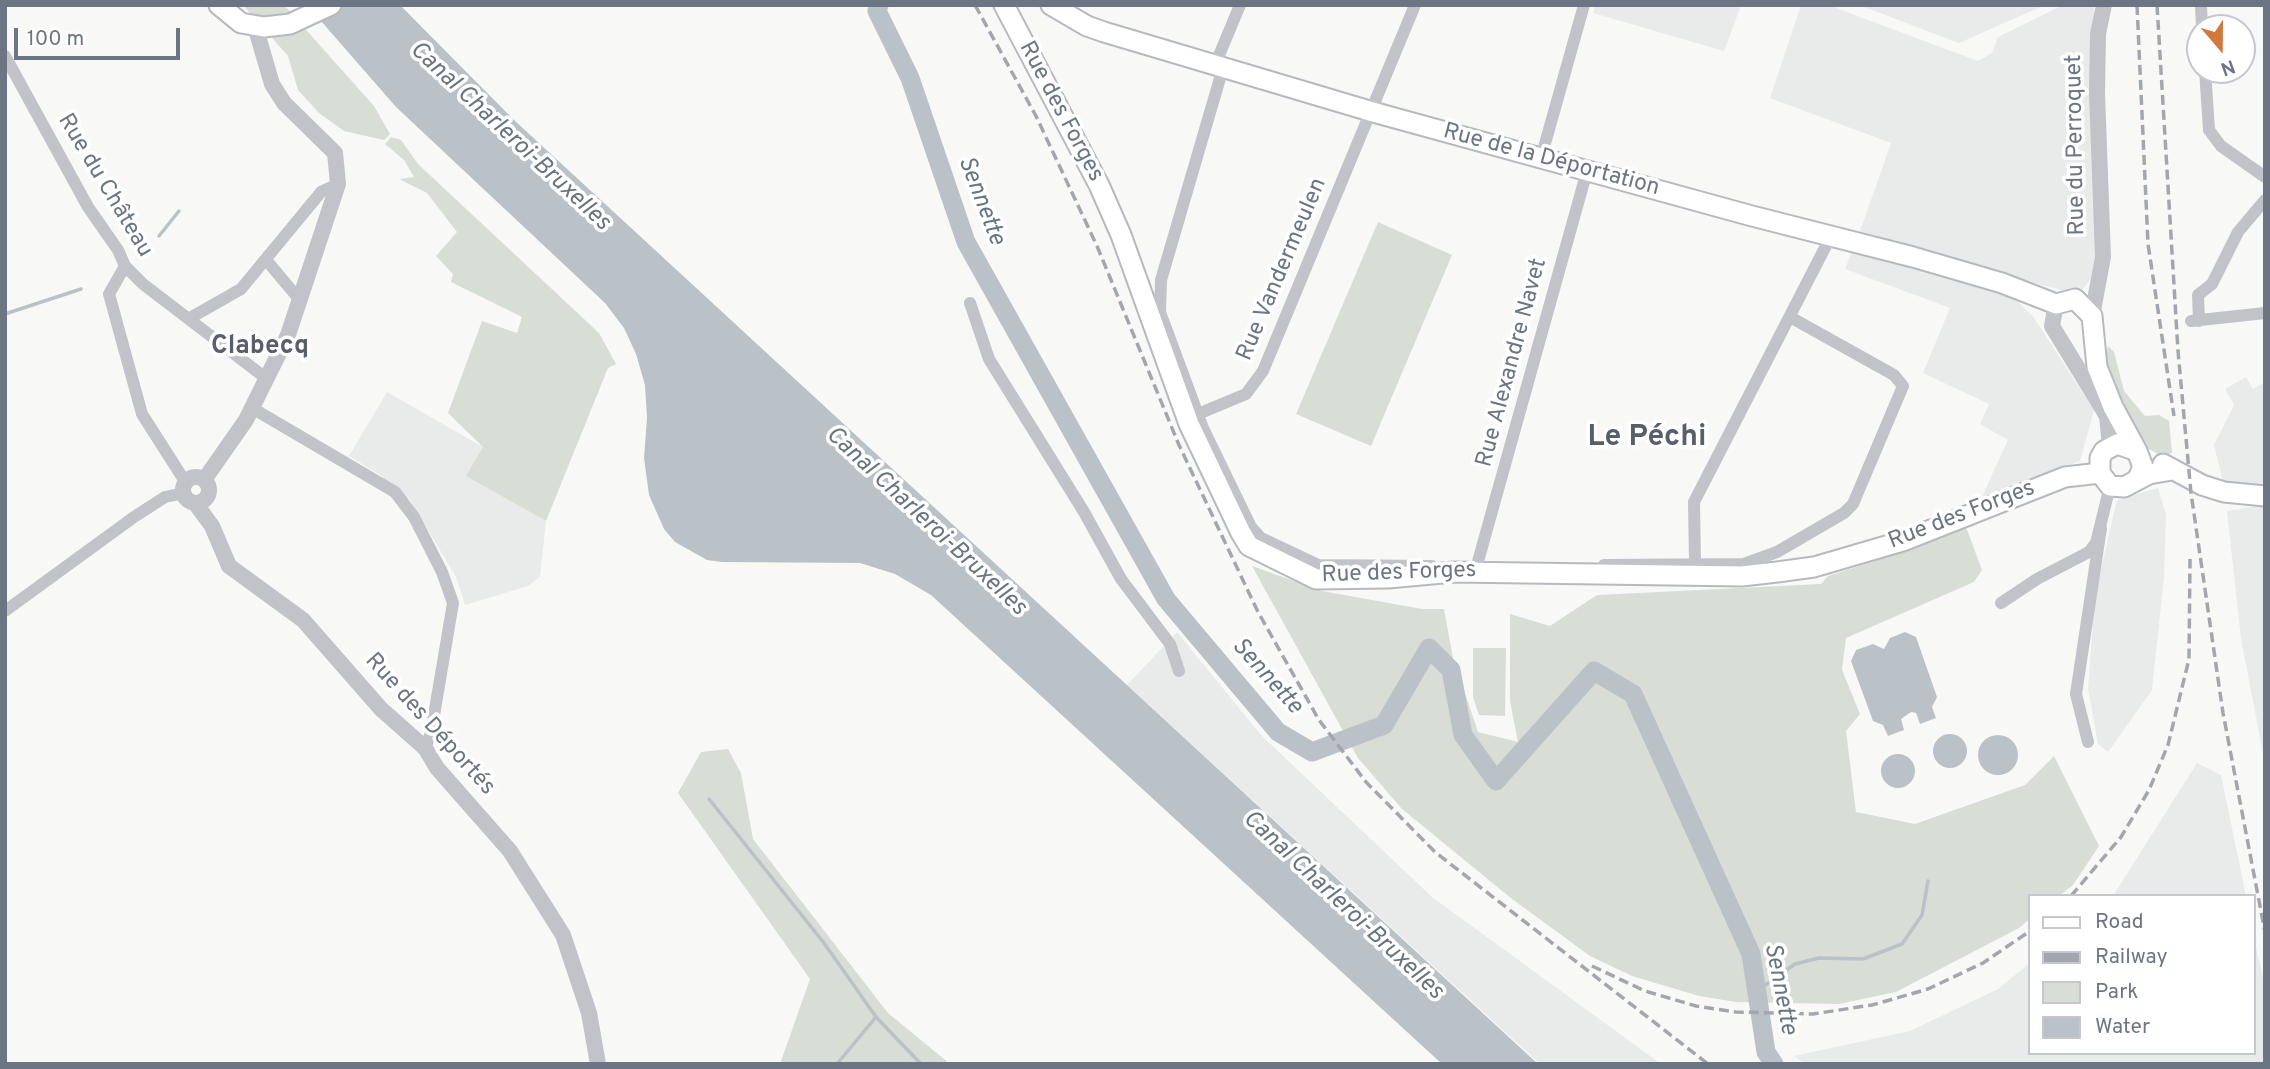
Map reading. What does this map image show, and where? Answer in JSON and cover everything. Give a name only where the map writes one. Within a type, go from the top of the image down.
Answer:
[{"type":"main road","points":[[219,5],[241,23],[256,26],[290,24],[331,5]]},
{"type":"main road","name":"Rue de la Déportation","points":[[1051,5],[1087,26],[1219,66],[1373,112],[2002,283],[2065,302],[2092,316]]},
{"type":"main road","name":"Rue des Forges","points":[[1010,8],[1099,185],[1189,424],[1241,533],[1249,546],[1316,579],[1467,572],[1735,571],[1814,567],[1903,541],[2065,477],[2105,479]]},
{"type":"main road","points":[[2092,316],[2097,367],[2113,407],[2138,452],[2143,467],[2137,480]]},
{"type":"main road","points":[[2172,470],[2149,474],[2124,487],[2105,479],[2100,457],[2110,446],[2124,444],[2172,470],[2224,492],[2265,495]]},
{"type":"street","name":"Rue des Forges","points":[[1240,5],[1219,66],[1161,280],[1160,312],[1198,414],[1251,527],[1261,538],[1318,565],[1695,564],[1735,571],[1777,552],[1844,513],[1853,504],[1902,392],[1900,381],[1894,376],[1790,317]]},
{"type":"street","name":"Rue Vandermeulen","points":[[1198,414],[1246,394],[1259,378],[1373,112],[1415,5]]},
{"type":"street","points":[[1541,158],[1584,5]]},
{"type":"street","name":"Rue du Perroquet","points":[[2092,316],[2103,257],[2097,109],[2098,34],[2104,5]]},
{"type":"street","points":[[5,611],[165,497],[195,491],[212,473],[252,408],[288,335],[338,184],[335,153],[284,103],[272,84],[256,26]]},
{"type":"street","name":"Rue du Château","points":[[5,56],[88,207],[118,250],[125,266],[267,379]]},
{"type":"street","points":[[2206,84],[2210,130],[2221,146],[2265,177]]},
{"type":"street","name":"Rue Alexandre Navet","points":[[1477,565],[1587,171]]},
{"type":"street","points":[[190,318],[241,289],[267,261],[321,192],[338,184]]},
{"type":"street","points":[[2265,200],[2238,232],[2212,284],[2198,295],[2195,321],[2265,313]]},
{"type":"street","points":[[1695,564],[1693,502],[1831,236]]},
{"type":"street","points":[[267,261],[299,299]]},
{"type":"street","points":[[125,266],[109,294],[142,414],[195,491]]},
{"type":"street","points":[[2098,284],[2090,294],[2065,302],[2052,326],[2107,416],[2110,446]]},
{"type":"street","name":"Rue des Forges","points":[[1143,298],[1160,312]]},
{"type":"street","points":[[970,303],[989,359],[1084,512],[1121,579],[1170,644],[1179,671]]},
{"type":"street","points":[[252,408],[395,492],[414,517],[442,572],[453,603],[432,733],[425,748]]},
{"type":"street","points":[[2088,742],[2076,694],[2101,528],[2105,479]]},
{"type":"street","name":"Rue des Déportés","points":[[195,491],[229,566],[303,620],[381,709],[425,748],[437,768],[510,850],[550,910],[575,964],[589,1013],[598,1064]]},
{"type":"street","points":[[2001,603],[2037,579],[2089,552],[2096,543],[2101,528]]},
{"type":"shaded area","points":[[1595,5],[1730,5],[1740,8],[1724,51],[1593,13]]},
{"type":"shaded area","points":[[1801,5],[1828,5],[1978,61],[1992,53],[1998,37],[2063,5],[2094,5],[2095,256],[2090,280],[2082,290],[2065,291],[1989,271],[1860,231],[1891,143],[1770,98]]},
{"type":"shaded area","points":[[1859,5],[2045,5],[1959,43]]},
{"type":"shaded area","points":[[1852,250],[1959,278],[2015,299],[2032,315],[2094,410],[2080,461],[1980,501],[2008,440],[1980,424],[1989,404],[1923,373],[1950,308],[1845,269]]},
{"type":"shaded area","points":[[2246,377],[2253,389],[2265,382],[2265,487],[2223,482],[2214,445],[2234,405],[2225,389]]},
{"type":"shaded area","points":[[387,392],[483,447],[467,476],[546,521],[540,577],[528,586],[465,605],[456,577],[410,500],[380,475],[349,456]]},
{"type":"shaded area","points":[[2158,488],[2166,515],[2164,577],[2152,690],[2108,752],[2098,744],[2088,688],[2095,595],[2117,500]]},
{"type":"shaded area","points":[[2265,505],[2265,763],[2241,639],[2227,511]]},
{"type":"shaded area","points":[[1177,632],[1262,736],[1432,897],[1661,1064],[1540,1064],[1127,685]]},
{"type":"shaded area","points":[[2197,763],[2221,775],[2246,894],[2114,894]]},
{"type":"shaded area","points":[[2256,946],[2265,988],[2265,1064],[1805,1064],[1794,1056],[1910,1031],[1998,989],[2028,965],[2028,1055],[2256,1055]]},
{"type":"green space","points":[[243,5],[284,5],[374,106],[390,134],[384,140],[344,131],[319,113],[298,90],[288,56]]},
{"type":"green space","points":[[391,137],[401,140],[418,164],[599,333],[616,364],[608,368],[546,521],[466,476],[483,447],[448,413],[482,321],[517,333],[522,317],[451,282],[453,274],[436,256],[457,232],[427,193],[399,179],[414,177],[404,160],[385,144]]},
{"type":"green space","points":[[1378,222],[1452,255],[1371,446],[1296,414]]},
{"type":"green space","points":[[2108,346],[2114,352],[2124,391],[2145,416],[2159,415],[2169,421],[2172,453],[2162,456],[2147,448],[2138,438],[2104,371]]},
{"type":"green space","points":[[1966,527],[1982,570],[1974,582],[1846,638],[1842,670],[1860,714],[1846,731],[1856,812],[1915,824],[2025,785],[2054,756],[2099,846],[2073,885],[2062,894],[2028,894],[2028,921],[2019,928],[1896,992],[1839,1004],[1736,1002],[1699,996],[1632,976],[1590,956],[1512,899],[1402,809],[1358,758],[1252,566],[1322,591],[1422,609],[1444,609],[1453,658],[1478,732],[1518,742],[1510,701],[1510,614],[1550,626],[1597,595],[1821,584],[1828,576],[1921,546]]},
{"type":"green space","points":[[1473,648],[1506,648],[1505,716],[1479,715],[1473,697]]},
{"type":"green space","points":[[728,749],[741,773],[753,839],[888,1013],[950,1064],[780,1064],[810,979],[678,793],[701,752]]},
{"type":"water","name":"Canal Charleroi-Bruxelles","points":[[307,5],[400,5],[514,120],[1538,1064],[1442,1064],[931,595],[895,574],[860,563],[722,562],[707,560],[675,542],[664,529],[649,495],[644,458],[647,418],[645,385],[636,354],[624,328],[605,303],[396,107]]},
{"type":"water","points":[[1905,632],[1916,637],[1937,697],[1932,707],[1936,718],[1920,724],[1916,713],[1911,712],[1901,719],[1904,730],[1888,736],[1883,725],[1873,721],[1851,661],[1856,650],[1873,644],[1884,649],[1890,638]]},
{"type":"water","points":[[1950,734],[1962,739],[1967,751],[1962,763],[1950,768],[1938,763],[1933,751],[1938,739]]},
{"type":"water","points":[[1998,735],[2012,741],[2018,755],[2012,769],[1998,775],[1984,769],[1978,755],[1984,741]]},
{"type":"water","points":[[1898,754],[1910,759],[1915,771],[1910,783],[1898,788],[1886,783],[1881,771],[1886,759]]},
{"type":"waterway","name":"Sennette","points":[[879,5],[877,11],[910,78],[966,242],[1166,599],[1278,732],[1312,752],[1384,725],[1429,648],[1451,670],[1463,735],[1496,781],[1594,671],[1633,694],[1751,954],[1766,1052],[1774,1064]]},
{"type":"waterway","points":[[159,236],[179,211]]},
{"type":"waterway","points":[[5,314],[81,289]]},
{"type":"waterway","points":[[709,799],[824,943],[876,1017],[921,1064]]},
{"type":"waterway","points":[[1757,991],[1795,964],[1819,958],[1863,959],[1902,944],[1922,915],[1928,881]]},
{"type":"waterway","points":[[837,1064],[876,1017]]},
{"type":"railway","points":[[975,5],[1036,116],[1097,246],[1179,445],[1258,612],[1319,720],[1366,782],[1435,852],[1708,1064]]},
{"type":"railway","points":[[2137,5],[2148,244],[2174,416]]},
{"type":"railway","points":[[2157,5],[2178,351],[2191,493],[2223,713],[2265,932]]},
{"type":"railway","points":[[2073,894],[2121,837],[2149,790],[2168,745],[2189,659],[2190,559]]},
{"type":"railway","points":[[1592,966],[1645,991],[1696,1006],[1736,1012],[1813,1014],[1872,1005],[1928,989],[1983,963],[2028,932]]},
{"type":"district","name":"Clabecq","points":[[260,348]]},
{"type":"district","name":"Le Péchi","points":[[1647,439]]}]
